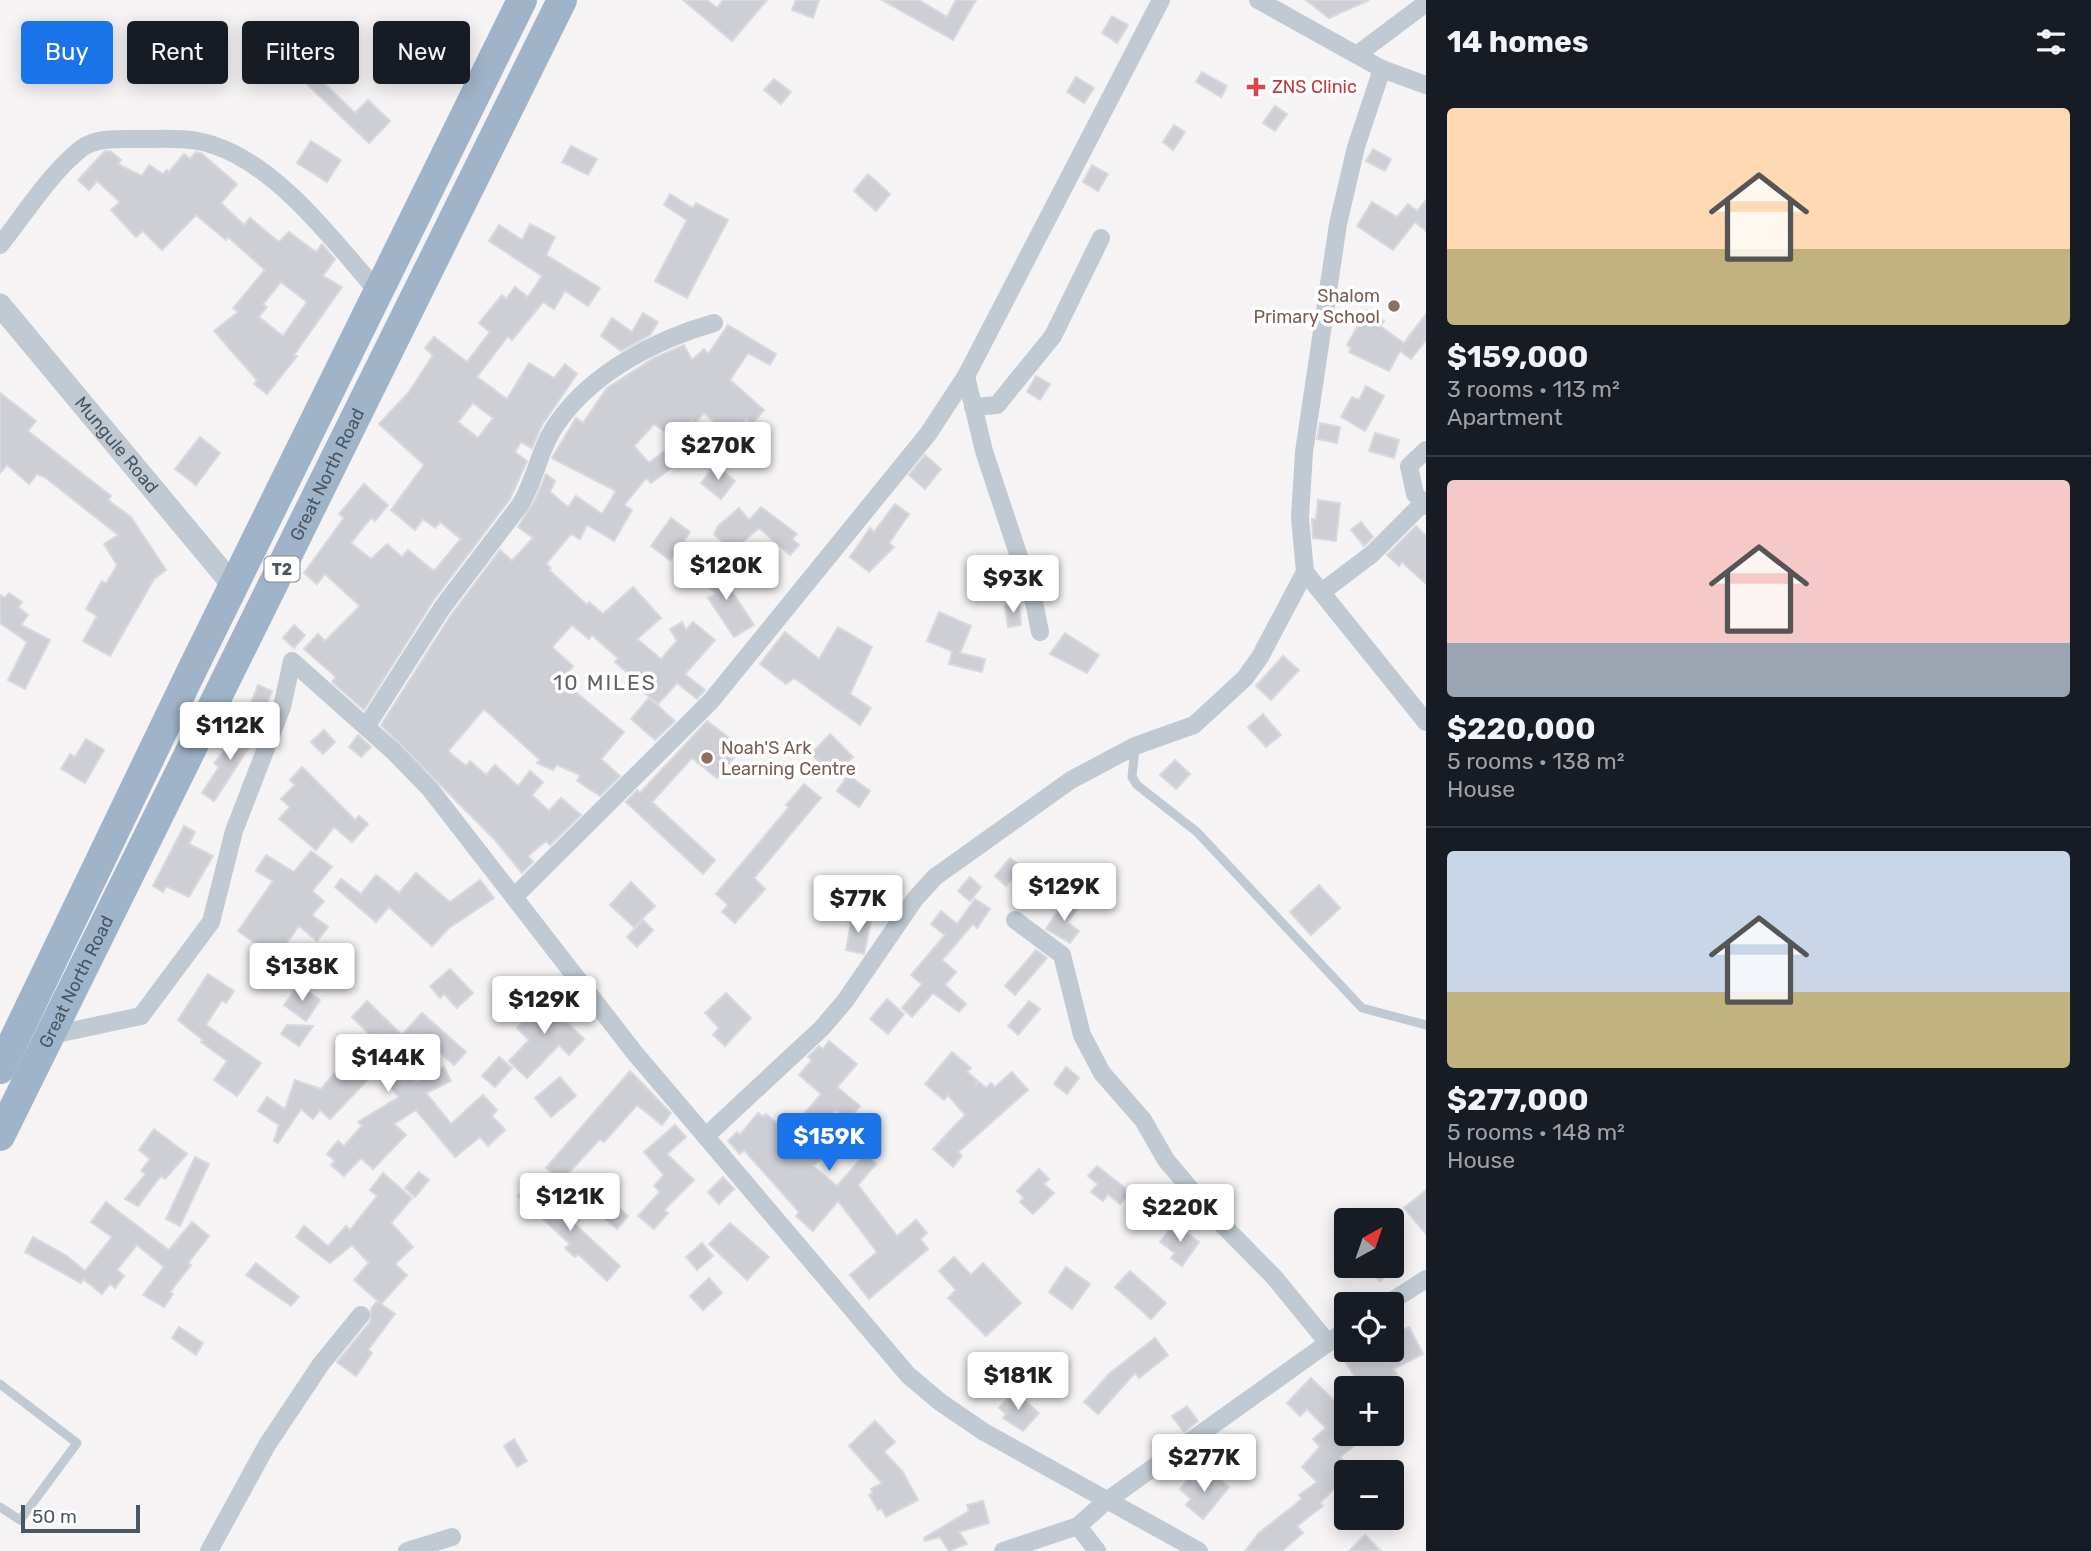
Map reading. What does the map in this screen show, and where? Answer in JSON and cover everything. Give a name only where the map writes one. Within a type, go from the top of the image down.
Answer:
[{"type":"highway","name":"Great North Road","points":[[0,1069],[233,585],[522,0]]},
{"type":"highway","name":"Great North Road","points":[[0,1136],[562,0]]},
{"type":"street","points":[[514,897],[711,701],[928,434],[966,376],[1161,0]]},
{"type":"street","points":[[1258,0],[1382,69],[1426,85]]},
{"type":"street","points":[[1358,54],[1426,4]]},
{"type":"street","points":[[706,1136],[822,1028],[862,977],[915,899],[935,877],[1071,780],[1135,746],[1194,725],[1245,678],[1270,639],[1305,572],[1300,518],[1304,452],[1336,236],[1356,147],[1382,69]]},
{"type":"street","points":[[0,245],[56,175],[84,146],[106,140],[174,139],[211,144],[241,156],[277,183],[378,292]]},
{"type":"street","points":[[973,407],[997,405],[1046,345],[1079,286],[1101,237]]},
{"type":"street","name":"Mungule Road","points":[[0,305],[233,585]]},
{"type":"street","points":[[366,727],[448,600],[531,488],[557,422],[590,388],[647,347],[678,333],[714,323]]},
{"type":"street","points":[[966,376],[984,451],[1034,602],[1040,632]]},
{"type":"street","points":[[1323,592],[1372,554],[1425,504],[1415,494],[1409,466],[1426,450]]},
{"type":"street","points":[[1305,572],[1426,722]]},
{"type":"street","points":[[52,1035],[141,1016],[211,922],[234,831],[282,708],[292,661],[430,789],[634,1052],[908,1375],[940,1402],[985,1432],[1105,1502],[1199,1551]]},
{"type":"street","points":[[1015,920],[1062,954],[1082,1035],[1102,1073],[1143,1121],[1166,1160],[1209,1211],[1274,1277],[1328,1343]]},
{"type":"street","points":[[1404,1293],[1426,1279]]},
{"type":"street","points":[[209,1551],[267,1445],[321,1364],[361,1315]]},
{"type":"street","points":[[1003,1551],[1078,1526],[1105,1502],[1334,1339]]},
{"type":"street","points":[[1078,1526],[1097,1551]]},
{"type":"street","points":[[407,1551],[452,1537]]},
{"type":"lane","points":[[1135,746],[1132,777],[1137,785],[1197,832],[1362,1008],[1426,1025]]},
{"type":"lane","points":[[0,1384],[77,1443],[20,1520],[0,1507]]},
{"type":"building","points":[[683,0],[707,0],[717,8],[723,0],[767,0],[732,41]]},
{"type":"building","points":[[796,0],[819,0],[813,18],[792,10]]},
{"type":"building","points":[[882,0],[919,0],[947,17],[956,0],[976,0],[953,40]]},
{"type":"building","points":[[1306,0],[1369,0],[1329,18]]},
{"type":"building","points":[[1112,16],[1128,25],[1117,43],[1102,33]]},
{"type":"building","points":[[1202,72],[1227,86],[1221,97],[1196,82]]},
{"type":"building","points":[[1076,77],[1094,88],[1084,103],[1067,92]]},
{"type":"building","points":[[774,79],[791,92],[781,104],[764,90]]},
{"type":"building","points":[[307,84],[325,84],[355,113],[368,100],[390,121],[369,143]]},
{"type":"building","points":[[1275,106],[1287,114],[1275,131],[1263,123]]},
{"type":"building","points":[[1174,125],[1185,132],[1173,150],[1163,142]]},
{"type":"building","points":[[311,141],[341,160],[327,182],[297,163]]},
{"type":"building","points":[[571,146],[597,159],[588,175],[562,162]]},
{"type":"building","points":[[1373,149],[1391,159],[1385,171],[1366,161]]},
{"type":"building","points":[[105,151],[110,151],[121,160],[118,164],[142,176],[149,165],[163,174],[167,170],[169,172],[184,154],[190,159],[196,152],[202,154],[237,184],[221,203],[244,225],[250,218],[279,242],[289,232],[316,252],[322,244],[335,259],[323,276],[342,287],[294,355],[297,356],[267,394],[254,384],[257,380],[214,331],[238,312],[233,308],[265,270],[228,237],[226,240],[196,215],[162,250],[143,231],[136,237],[111,210],[120,202],[97,181],[89,190],[78,180]],"holes":[[[281,282],[307,302],[283,336],[259,317],[267,307],[263,304]]]},
{"type":"building","points":[[1092,165],[1108,174],[1098,191],[1083,182]]},
{"type":"building","points":[[868,174],[890,194],[876,211],[854,191]]},
{"type":"building","points":[[670,194],[693,208],[696,203],[728,220],[687,298],[655,281],[687,220],[664,205]]},
{"type":"building","points":[[1426,200],[1426,231],[1415,222],[1393,250],[1357,226],[1372,202],[1397,217],[1408,204],[1417,211]]},
{"type":"building","points":[[530,224],[555,237],[546,255],[600,288],[588,306],[565,291],[554,309],[543,302],[512,340],[508,336],[477,377],[507,399],[529,363],[554,378],[565,364],[577,374],[542,425],[532,448],[521,442],[515,452],[527,461],[510,499],[433,601],[364,710],[332,682],[336,677],[304,649],[318,634],[325,641],[360,606],[325,574],[317,584],[304,573],[344,518],[339,514],[364,484],[388,505],[375,521],[371,518],[351,543],[371,559],[387,544],[402,557],[408,550],[434,571],[461,539],[440,522],[435,528],[423,519],[415,530],[391,510],[424,465],[379,424],[409,392],[433,355],[425,348],[434,337],[467,362],[490,332],[479,323],[502,295],[506,299],[515,287],[528,297],[542,276],[489,241],[499,225],[522,240]],"holes":[[[473,403],[493,418],[478,438],[458,422]]]},
{"type":"building","points":[[1367,310],[1384,321],[1380,326],[1404,343],[1426,314],[1426,340],[1411,359],[1400,351],[1389,371],[1349,352],[1351,348],[1347,345]]},
{"type":"building","points":[[643,313],[658,322],[650,335],[621,351],[601,336],[612,318],[632,332]]},
{"type":"building","points":[[728,325],[776,354],[770,365],[748,353],[730,380],[764,410],[752,424],[746,419],[731,437],[704,413],[695,423],[692,420],[676,440],[654,424],[634,446],[649,463],[667,449],[678,463],[651,483],[646,478],[624,505],[632,510],[614,541],[587,525],[580,539],[571,534],[546,564],[551,568],[549,570],[587,605],[589,602],[603,614],[633,587],[661,618],[637,639],[661,659],[677,641],[670,629],[682,622],[686,630],[693,622],[715,640],[685,674],[705,690],[697,699],[677,683],[658,704],[628,679],[631,676],[615,662],[618,658],[592,635],[589,639],[572,625],[552,647],[573,666],[561,680],[624,732],[601,759],[620,776],[600,796],[577,781],[580,775],[557,765],[553,770],[537,763],[540,760],[484,709],[448,751],[466,766],[470,761],[486,775],[495,765],[518,786],[530,771],[543,782],[532,795],[549,811],[561,798],[581,815],[550,845],[546,841],[528,856],[533,862],[522,873],[495,840],[381,725],[451,615],[500,550],[512,561],[533,538],[518,527],[535,500],[546,474],[555,481],[550,492],[568,507],[576,496],[602,514],[616,491],[552,458],[576,418],[583,423],[607,388],[654,358],[684,345],[692,360],[704,349],[708,354]]},
{"type":"building","points":[[1036,376],[1050,384],[1040,400],[1027,392]]},
{"type":"building","points":[[1366,386],[1384,396],[1365,431],[1341,417],[1352,397],[1359,400]]},
{"type":"building","points":[[0,393],[36,421],[28,431],[111,496],[108,500],[131,517],[166,570],[154,579],[110,656],[83,641],[97,616],[86,609],[102,581],[106,584],[117,565],[104,544],[118,535],[46,478],[37,474],[29,484],[7,465],[0,473]]},
{"type":"building","points":[[1320,423],[1340,427],[1337,443],[1317,439]]},
{"type":"building","points":[[1375,433],[1399,440],[1394,458],[1369,451]]},
{"type":"building","points":[[200,437],[220,453],[196,485],[175,469]]},
{"type":"building","points":[[925,455],[941,469],[925,489],[909,475]]},
{"type":"building","points":[[715,465],[735,481],[721,499],[701,483]]},
{"type":"building","points":[[1318,500],[1340,503],[1336,541],[1313,538],[1312,519],[1316,520]]},
{"type":"building","points":[[895,504],[909,514],[889,543],[894,547],[869,572],[850,557],[870,528],[874,532]]},
{"type":"building","points":[[761,507],[797,534],[792,539],[799,545],[790,555],[759,528],[732,551],[714,534],[718,526],[739,508],[749,520]]},
{"type":"building","points":[[671,518],[690,532],[670,560],[651,546]]},
{"type":"building","points":[[1361,522],[1373,537],[1364,546],[1351,530]]},
{"type":"building","points":[[1416,526],[1426,536],[1426,584],[1402,562],[1399,566],[1387,555]]},
{"type":"building","points":[[714,563],[725,573],[722,577],[754,625],[734,637],[708,598],[716,594],[700,578]]},
{"type":"building","points":[[9,593],[22,602],[18,607],[28,615],[21,625],[50,640],[25,689],[8,680],[27,642],[0,623],[0,595],[5,598]]},
{"type":"building","points":[[1019,604],[1021,625],[1008,627],[1005,606]]},
{"type":"building","points":[[939,612],[971,626],[960,653],[985,659],[982,672],[949,664],[952,651],[927,641]]},
{"type":"building","points":[[294,625],[305,635],[294,648],[283,638]]},
{"type":"building","points":[[838,627],[872,647],[850,694],[871,708],[860,725],[794,678],[786,684],[760,664],[785,632],[819,659]]},
{"type":"building","points":[[1065,633],[1099,655],[1087,673],[1050,654]]},
{"type":"building","points":[[1283,656],[1299,670],[1271,700],[1256,686]]},
{"type":"building","points":[[258,685],[272,691],[265,708],[251,703]]},
{"type":"building","points":[[649,698],[675,721],[655,740],[631,719]]},
{"type":"building","points":[[1263,714],[1281,735],[1266,747],[1248,727]]},
{"type":"building","points":[[707,721],[742,748],[717,778],[692,758],[652,802],[715,860],[703,874],[626,802],[637,790],[640,793]]},
{"type":"building","points":[[248,725],[257,730],[257,735],[214,801],[202,793],[219,767],[214,763],[234,739],[238,741]]},
{"type":"building","points":[[324,730],[335,742],[323,754],[311,742]]},
{"type":"building","points":[[830,734],[853,757],[835,776],[811,754]]},
{"type":"building","points":[[358,735],[371,747],[361,757],[349,747]]},
{"type":"building","points":[[86,739],[104,750],[85,783],[61,769],[70,754],[75,757]]},
{"type":"building","points":[[1175,760],[1190,774],[1176,789],[1160,775]]},
{"type":"building","points":[[302,767],[355,820],[359,816],[368,824],[352,842],[334,827],[316,850],[279,819],[290,807],[281,799],[295,785],[290,780]]},
{"type":"building","points":[[848,775],[870,791],[859,807],[837,791]]},
{"type":"building","points":[[804,784],[821,798],[754,878],[765,889],[735,923],[722,912],[728,905],[716,894],[789,807],[786,805]]},
{"type":"building","points":[[184,826],[195,832],[189,844],[213,856],[189,897],[166,886],[163,892],[153,886]]},
{"type":"building","points":[[311,851],[332,867],[312,891],[324,901],[312,915],[328,927],[317,941],[299,926],[276,958],[238,931],[273,881],[256,871],[266,855],[294,872]]},
{"type":"building","points":[[1010,858],[1022,867],[1006,886],[995,876]]},
{"type":"building","points":[[416,873],[450,902],[480,880],[494,898],[449,928],[432,946],[389,907],[376,922],[335,887],[341,879],[361,894],[376,875],[399,893]]},
{"type":"building","points":[[970,877],[981,887],[970,901],[958,891]]},
{"type":"building","points":[[631,882],[655,906],[634,927],[610,905]]},
{"type":"building","points":[[1319,885],[1340,908],[1311,935],[1290,912]]},
{"type":"building","points":[[975,899],[990,909],[977,928],[973,924],[942,960],[956,972],[945,985],[966,1004],[959,1012],[933,993],[912,1017],[902,1008],[922,984],[911,975],[945,935],[931,924],[941,911],[957,924]]},
{"type":"building","points":[[1065,900],[1077,910],[1067,922],[1079,931],[1070,943],[1046,929]]},
{"type":"building","points":[[852,917],[871,921],[864,954],[846,950]]},
{"type":"building","points":[[643,920],[653,930],[637,947],[627,937]]},
{"type":"building","points":[[1036,950],[1047,958],[1015,995],[1005,986]]},
{"type":"building","points":[[450,969],[473,993],[457,1008],[444,994],[440,998],[430,986]]},
{"type":"building","points":[[208,974],[234,991],[226,1003],[222,1000],[206,1025],[261,1063],[237,1096],[214,1080],[227,1061],[201,1042],[203,1040],[178,1020]]},
{"type":"building","points":[[299,985],[320,1000],[306,1021],[284,1005]]},
{"type":"building","points":[[546,993],[561,1006],[556,1012],[584,1039],[569,1055],[559,1045],[527,1078],[509,1061],[529,1040],[517,1028]]},
{"type":"building","points":[[726,993],[751,1018],[725,1046],[713,1035],[719,1028],[705,1013]]},
{"type":"building","points":[[887,999],[904,1014],[888,1034],[870,1019]]},
{"type":"building","points":[[367,1001],[402,1035],[422,1013],[466,1052],[454,1065],[427,1041],[424,1044],[421,1041],[400,1062],[416,1082],[444,1067],[451,1081],[426,1093],[451,1124],[483,1095],[497,1110],[492,1116],[505,1130],[488,1146],[480,1137],[455,1157],[416,1110],[394,1124],[406,1135],[373,1169],[361,1158],[344,1176],[331,1165],[335,1161],[327,1154],[338,1141],[344,1146],[362,1126],[358,1122],[399,1097],[377,1070],[330,1119],[320,1110],[313,1119],[301,1109],[278,1143],[274,1141],[279,1125],[258,1111],[267,1097],[285,1109],[295,1080],[321,1089],[339,1068],[336,1064],[370,1035],[352,1017]]},
{"type":"building","points":[[1029,1001],[1040,1009],[1018,1035],[1008,1026]]},
{"type":"building","points":[[287,1025],[313,1026],[299,1046],[281,1034]]},
{"type":"building","points":[[829,1041],[857,1064],[837,1087],[860,1106],[848,1120],[835,1110],[811,1138],[825,1156],[813,1166],[837,1186],[865,1154],[876,1164],[858,1185],[897,1236],[916,1220],[927,1233],[920,1239],[928,1249],[869,1299],[850,1275],[877,1252],[838,1201],[813,1231],[796,1216],[799,1212],[744,1150],[740,1154],[728,1141],[737,1132],[740,1135],[758,1113],[763,1117],[766,1114],[788,1133],[821,1094],[799,1075],[812,1060],[808,1057],[819,1046],[823,1049]]},
{"type":"building","points":[[952,1052],[971,1068],[967,1072],[978,1081],[975,1085],[979,1082],[986,1088],[991,1083],[995,1087],[1012,1072],[1028,1090],[958,1152],[962,1156],[953,1167],[933,1149],[965,1115],[948,1095],[944,1100],[925,1084]]},
{"type":"building","points":[[499,1057],[512,1068],[495,1087],[482,1076]]},
{"type":"building","points":[[1066,1067],[1079,1078],[1067,1094],[1054,1084]]},
{"type":"building","points":[[630,1071],[671,1113],[662,1125],[637,1105],[604,1142],[600,1139],[561,1181],[546,1168]]},
{"type":"building","points":[[560,1077],[576,1096],[551,1117],[535,1098]]},
{"type":"building","points":[[675,1125],[686,1137],[667,1154],[694,1180],[664,1210],[668,1213],[654,1229],[638,1216],[660,1192],[654,1186],[664,1175],[644,1152]]},
{"type":"building","points":[[154,1129],[187,1154],[165,1179],[161,1176],[138,1206],[125,1199],[146,1174],[141,1171],[150,1159],[139,1150]]},
{"type":"building","points":[[195,1157],[209,1164],[180,1226],[166,1219]]},
{"type":"building","points":[[1097,1166],[1130,1192],[1120,1204],[1108,1194],[1103,1201],[1091,1192],[1098,1184],[1088,1176]]},
{"type":"building","points":[[1039,1169],[1049,1179],[1044,1184],[1054,1193],[1033,1214],[1020,1202],[1024,1198],[1017,1191]]},
{"type":"building","points":[[419,1172],[429,1180],[415,1197],[405,1188]]},
{"type":"building","points":[[383,1173],[412,1198],[391,1223],[413,1247],[395,1264],[407,1275],[381,1304],[395,1314],[368,1350],[372,1353],[356,1376],[337,1362],[370,1322],[371,1309],[377,1301],[380,1303],[354,1280],[369,1263],[352,1245],[330,1263],[296,1237],[304,1226],[328,1246],[346,1226],[350,1230],[377,1196],[370,1190]]},
{"type":"building","points":[[723,1177],[734,1189],[719,1204],[708,1192]]},
{"type":"building","points":[[530,1183],[620,1266],[607,1281],[578,1254],[575,1257],[565,1248],[570,1244],[518,1196]]},
{"type":"building","points":[[597,1189],[628,1216],[617,1229],[586,1202]]},
{"type":"building","points":[[1426,1190],[1426,1234],[1404,1208]]},
{"type":"building","points":[[106,1202],[169,1250],[192,1222],[209,1236],[188,1263],[191,1265],[170,1292],[173,1294],[164,1307],[143,1295],[164,1267],[137,1245],[117,1270],[124,1276],[115,1288],[110,1284],[102,1294],[83,1279],[81,1283],[25,1252],[33,1237],[67,1256],[85,1271],[112,1237],[91,1222]]},
{"type":"building","points":[[730,1223],[769,1257],[747,1280],[709,1244]]},
{"type":"building","points":[[1174,1224],[1199,1242],[1182,1266],[1171,1258],[1175,1253],[1160,1242]]},
{"type":"building","points":[[702,1243],[713,1256],[697,1270],[686,1257]]},
{"type":"building","points":[[954,1257],[971,1275],[983,1263],[1021,1303],[986,1336],[948,1298],[956,1290],[939,1271]]},
{"type":"building","points":[[256,1263],[299,1297],[291,1306],[246,1275]]},
{"type":"building","points":[[1066,1267],[1090,1284],[1072,1309],[1049,1292]]},
{"type":"building","points":[[1130,1271],[1166,1303],[1151,1319],[1115,1287]]},
{"type":"building","points":[[709,1278],[722,1293],[703,1310],[690,1296]]},
{"type":"building","points":[[179,1327],[203,1343],[196,1355],[172,1338]]},
{"type":"building","points":[[1409,1327],[1423,1354],[1393,1369],[1397,1374],[1394,1376],[1354,1376],[1346,1362],[1404,1362],[1404,1329]]},
{"type":"building","points":[[1155,1338],[1168,1355],[1139,1378],[1135,1373],[1098,1414],[1084,1402],[1110,1373]]},
{"type":"building","points":[[1311,1378],[1334,1400],[1334,1446],[1354,1446],[1340,1457],[1343,1460],[1334,1460],[1334,1489],[1320,1503],[1323,1506],[1297,1526],[1303,1533],[1282,1551],[1245,1551],[1259,1533],[1302,1499],[1299,1495],[1317,1482],[1302,1467],[1320,1447],[1313,1439],[1326,1428],[1307,1409],[1300,1416],[1287,1403]]},
{"type":"building","points":[[1014,1391],[1039,1413],[1023,1431],[1003,1418],[1006,1414],[999,1408]]},
{"type":"building","points":[[1187,1406],[1198,1421],[1184,1432],[1172,1416]]},
{"type":"building","points":[[875,1421],[895,1442],[884,1452],[903,1472],[918,1500],[886,1517],[869,1495],[873,1493],[871,1489],[882,1483],[849,1446]]},
{"type":"building","points":[[514,1439],[527,1461],[517,1467],[504,1446]]},
{"type":"building","points":[[1213,1473],[1229,1487],[1203,1519],[1186,1505],[1191,1499],[1180,1489],[1190,1477],[1201,1487]]},
{"type":"building","points":[[983,1501],[989,1523],[959,1532],[967,1544],[949,1551],[940,1537],[925,1541],[924,1538],[969,1511],[967,1505]]},
{"type":"building","points":[[1365,1535],[1381,1551],[1349,1551]]},
{"type":"place","name":"ZNS Clinic","points":[[1256,87]]},
{"type":"place","name":"Shalom Primary School","points":[[1394,306]]},
{"type":"place","name":"Noah'S Ark Learning Centre","points":[[707,758]]},
{"type":"district","name":"10 MILES","points":[[605,682]]}]
